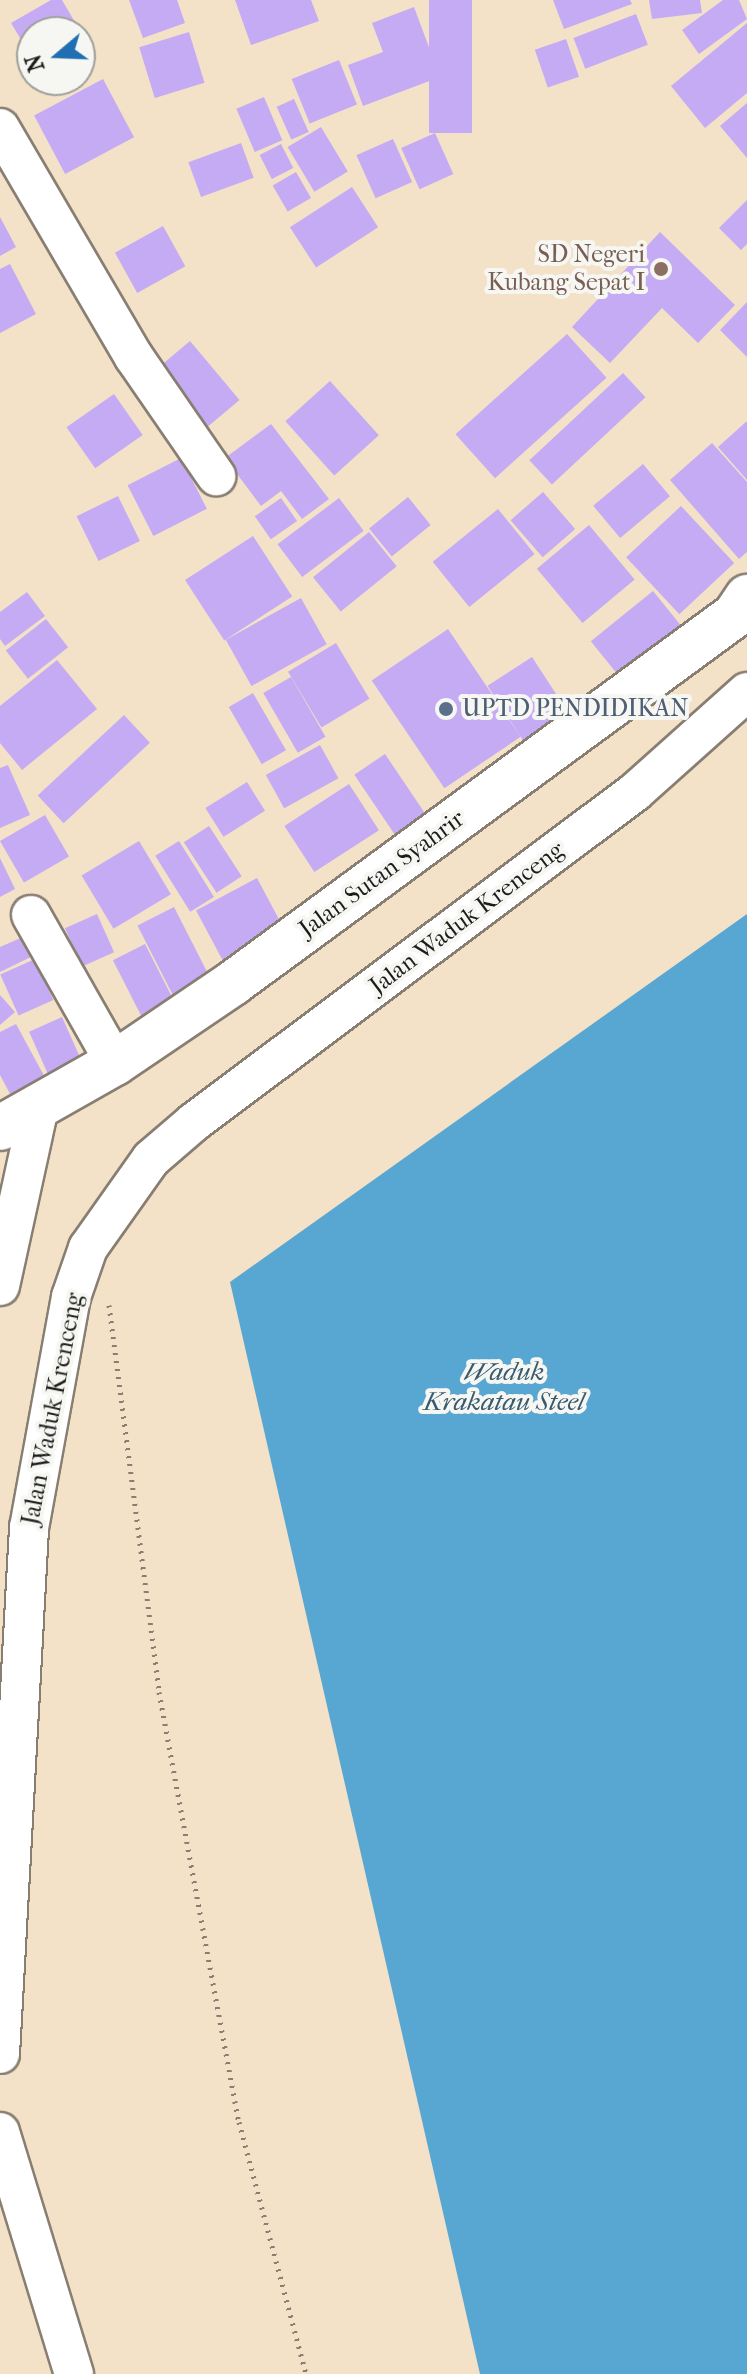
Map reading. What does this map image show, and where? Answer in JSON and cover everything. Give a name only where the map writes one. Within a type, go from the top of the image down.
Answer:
[{"type":"street","points":[[0,128],[134,357],[216,476]]},
{"type":"street","name":"Jalan Sutan Syahrir","points":[[0,1128],[115,1063],[233,983],[735,615],[747,597]]},
{"type":"street","name":"Jalan Waduk Krenceng","points":[[0,2054],[9,1722],[29,1528],[71,1297],[88,1248],[151,1159],[194,1122],[635,792],[747,692]]},
{"type":"street","points":[[31,915],[115,1063]]},
{"type":"street","points":[[0,1286],[39,1107]]},
{"type":"street","points":[[0,2132],[74,2374]]},
{"type":"path","points":[[88,1248],[107,1290],[159,1692],[236,2107],[306,2374]]},
{"type":"water","name":"Waduk Krakatau Steel","points":[[747,914],[747,2374],[480,2374],[230,1282]]},
{"type":"building","points":[[51,0],[62,0],[71,16],[23,16]]},
{"type":"building","points":[[129,0],[177,0],[185,23],[143,38]]},
{"type":"building","points":[[235,0],[311,0],[319,21],[251,45]]},
{"type":"building","points":[[429,0],[472,0],[472,133],[429,133]]},
{"type":"building","points":[[553,0],[630,0],[632,4],[564,29]]},
{"type":"building","points":[[649,0],[700,0],[702,13],[652,19]]},
{"type":"building","points":[[723,0],[739,0],[747,19],[699,54],[682,30]]},
{"type":"building","points":[[414,7],[440,77],[363,106],[348,65],[383,52],[372,23]]},
{"type":"building","points":[[636,14],[648,45],[585,69],[573,38]]},
{"type":"building","points":[[747,23],[747,93],[705,128],[671,86]]},
{"type":"building","points":[[189,32],[204,83],[155,98],[139,47]]},
{"type":"building","points":[[566,39],[579,77],[548,88],[535,50]]},
{"type":"building","points":[[339,60],[357,105],[310,124],[292,79]]},
{"type":"building","points":[[103,79],[134,137],[65,174],[34,116],[71,96],[96,96],[96,83]]},
{"type":"building","points":[[264,97],[282,140],[255,152],[236,109]]},
{"type":"building","points":[[294,99],[309,132],[291,140],[277,107]]},
{"type":"building","points":[[747,103],[747,158],[720,126]]},
{"type":"building","points":[[321,127],[348,172],[314,192],[288,147]]},
{"type":"building","points":[[435,133],[453,174],[420,189],[401,148]]},
{"type":"building","points":[[393,139],[412,182],[376,198],[356,155]]},
{"type":"building","points":[[241,143],[254,178],[201,197],[188,162]]},
{"type":"building","points":[[281,144],[293,168],[272,179],[260,155]]},
{"type":"building","points":[[296,172],[311,198],[288,211],[273,186]]},
{"type":"building","points":[[352,187],[378,227],[316,268],[290,227]]},
{"type":"building","points":[[747,200],[747,244],[741,250],[719,228]]},
{"type":"building","points":[[0,217],[16,247],[0,256]]},
{"type":"building","points":[[163,226],[185,266],[137,293],[115,253]]},
{"type":"building","name":"SD Negeri Kubang Sepat I","points":[[660,232],[735,305],[698,343],[662,308],[610,363],[572,327]]},
{"type":"building","points":[[10,264],[36,314],[0,333],[0,269]]},
{"type":"building","points":[[747,302],[747,357],[720,330]]},
{"type":"building","name":"SD Negeri Kubang Sepat I","points":[[567,334],[606,378],[495,478],[456,434]]},
{"type":"building","points":[[190,341],[239,400],[205,429],[156,370]]},
{"type":"building","points":[[623,373],[646,397],[552,484],[529,460]]},
{"type":"building","points":[[330,381],[379,435],[334,475],[285,421]]},
{"type":"building","points":[[114,394],[143,435],[95,468],[66,427]]},
{"type":"building","points":[[747,421],[747,480],[718,447]]},
{"type":"building","points":[[271,424],[329,499],[302,519],[281,491],[261,506],[225,458]]},
{"type":"building","points":[[712,443],[747,482],[747,552],[739,559],[670,480]]},
{"type":"building","points":[[181,458],[207,509],[153,536],[128,485]]},
{"type":"building","points":[[643,464],[670,496],[620,538],[593,506]]},
{"type":"building","points":[[543,492],[575,529],[543,557],[511,520]]},
{"type":"building","points":[[118,496],[140,541],[99,561],[77,516]]},
{"type":"building","points":[[408,497],[431,525],[392,556],[369,528]]},
{"type":"building","points":[[281,498],[297,521],[271,539],[255,516]]},
{"type":"building","points":[[339,498],[364,531],[302,577],[278,544]]},
{"type":"building","points":[[681,506],[734,563],[679,614],[626,557]]},
{"type":"building","points":[[498,509],[535,554],[469,607],[433,562]]},
{"type":"building","points":[[589,525],[635,579],[583,623],[537,569]]},
{"type":"building","points":[[369,532],[397,566],[341,612],[313,577]]},
{"type":"building","points":[[253,536],[292,596],[224,641],[185,580]]},
{"type":"building","points":[[653,591],[681,626],[619,676],[591,641]]},
{"type":"building","points":[[27,592],[45,616],[5,646],[0,639],[0,612]]},
{"type":"building","points":[[301,598],[327,644],[251,686],[226,640]]},
{"type":"building","points":[[46,619],[68,647],[28,679],[6,650]]},
{"type":"building","name":"UPTD PENDIDIKAN","points":[[448,629],[521,737],[444,788],[372,680]]},
{"type":"building","points":[[336,643],[369,699],[321,728],[288,672]]},
{"type":"building","points":[[532,657],[573,721],[529,750],[488,686]]},
{"type":"building","points":[[57,660],[97,709],[22,770],[0,743],[0,706]]},
{"type":"building","points":[[291,677],[326,737],[298,753],[263,693]]},
{"type":"building","points":[[253,693],[286,750],[262,764],[229,707]]},
{"type":"building","points":[[124,715],[150,743],[64,823],[38,795]]},
{"type":"building","points":[[320,745],[338,778],[284,808],[266,775]]},
{"type":"building","points":[[385,754],[427,816],[396,837],[354,775]]},
{"type":"building","points":[[8,765],[30,815],[0,828],[0,768]]},
{"type":"building","points":[[247,782],[265,811],[223,837],[205,808]]},
{"type":"building","points":[[349,784],[379,830],[314,872],[284,826]]},
{"type":"building","points":[[45,815],[69,857],[24,883],[0,841]]},
{"type":"building","points":[[209,826],[242,876],[217,893],[184,842]]},
{"type":"building","points":[[139,841],[171,894],[114,929],[82,876]]},
{"type":"building","points":[[179,841],[214,897],[190,912],[155,856]]},
{"type":"building","points":[[0,858],[15,889],[0,897]]},
{"type":"building","points":[[257,878],[284,929],[223,962],[196,910]]},
{"type":"building","points":[[174,907],[218,993],[181,1011],[137,926]]},
{"type":"building","points":[[97,914],[114,952],[82,967],[65,928]]},
{"type":"building","points":[[30,934],[39,953],[0,972],[0,947]]},
{"type":"building","points":[[145,944],[178,1008],[146,1024],[113,960]]},
{"type":"building","points":[[35,959],[53,1000],[19,1016],[0,974]]},
{"type":"building","points":[[0,995],[15,1012],[0,1025]]},
{"type":"building","points":[[62,1017],[84,1067],[51,1082],[29,1032]]},
{"type":"building","points":[[16,1024],[49,1085],[15,1103],[0,1075],[0,1032]]},
{"type":"place","name":"SD Negeri Kubang Sepat I","points":[[661,269]]},
{"type":"place","name":"UPTD PENDIDIKAN","points":[[446,709]]}]
